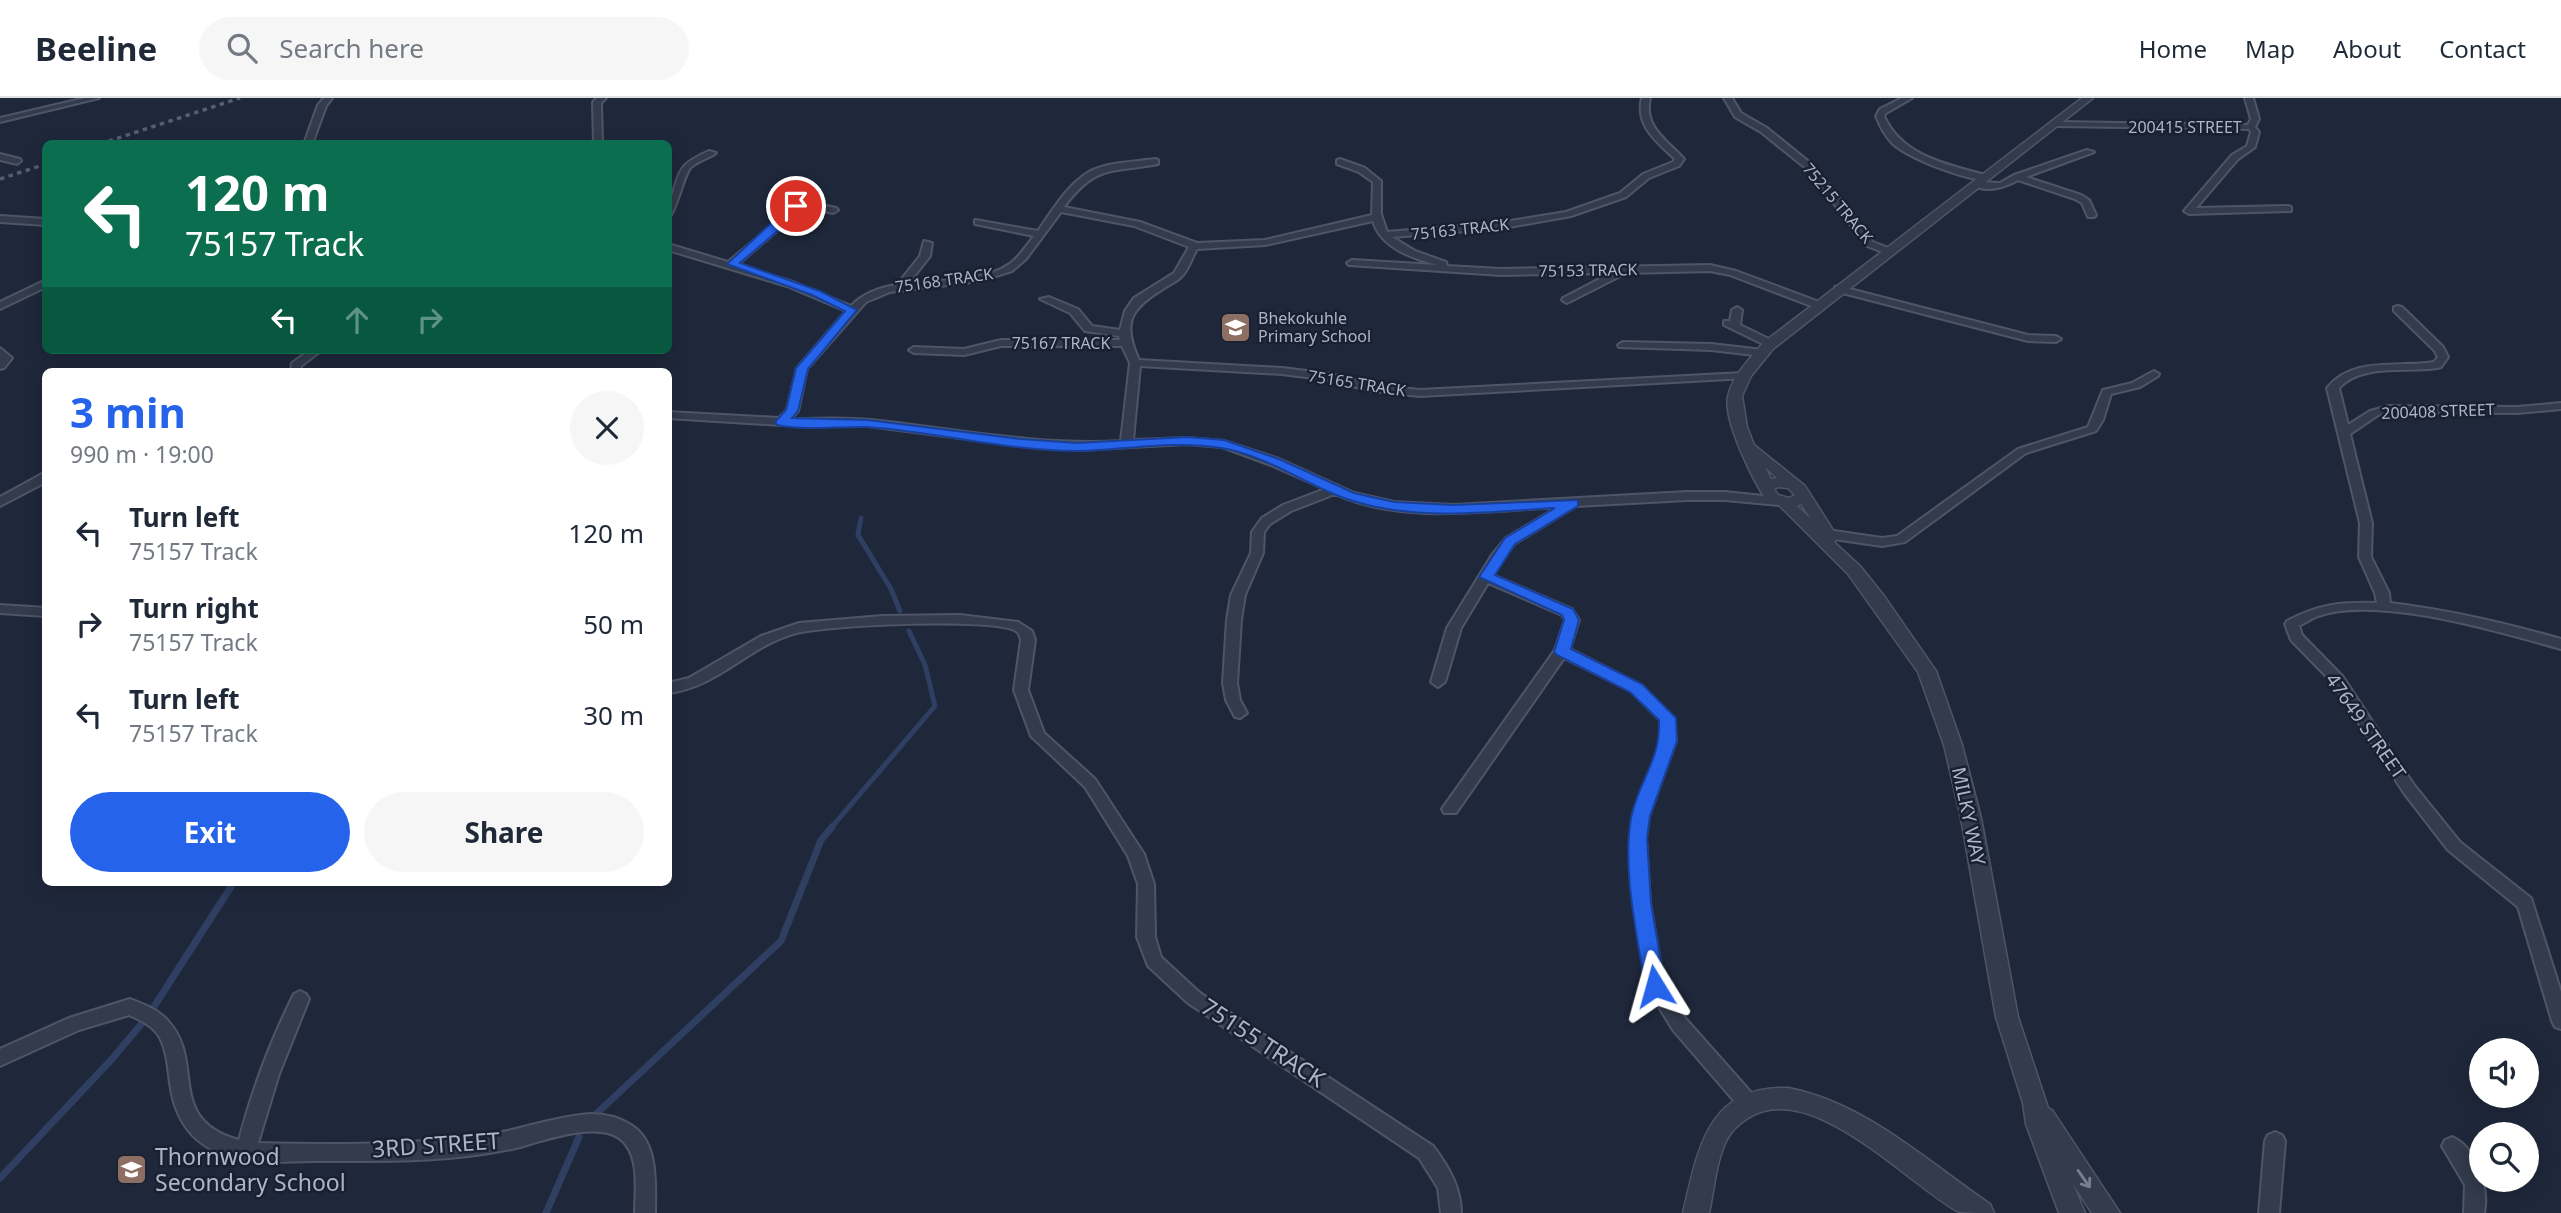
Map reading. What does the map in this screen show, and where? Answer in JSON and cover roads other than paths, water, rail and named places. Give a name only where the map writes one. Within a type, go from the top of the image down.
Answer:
[{"type":"street","points":[[0,120],[95,98]]},
{"type":"street","points":[[309,140],[321,105],[328,98]]},
{"type":"street","points":[[598,140],[597,102],[602,98]]},
{"type":"street","name":"75163 TRACK","points":[[1386,235],[1523,222],[1568,214],[1628,192],[1646,176],[1676,164],[1680,159],[1655,136],[1644,111],[1646,98]]},
{"type":"street","name":"75215 TRACK","points":[[1728,98],[1738,116],[1764,130],[1811,168],[1870,244],[1888,251]]},
{"type":"street","points":[[1908,98],[1883,110],[1881,116],[1892,138],[1912,153],[1997,187],[2017,177],[2090,152]]},
{"type":"street","points":[[1744,376],[1767,348],[1818,305],[2058,124],[2088,98]]},
{"type":"street","name":"200415 STREET","points":[[2058,124],[2251,127],[2255,119],[2249,98]]},
{"type":"street","points":[[2251,127],[2255,132],[2251,148],[2235,157],[2189,211],[2288,209]]},
{"type":"street","points":[[672,206],[683,169],[691,162],[712,153]]},
{"type":"street","points":[[0,157],[17,161]]},
{"type":"street","name":"75168 TRACK","points":[[782,422],[792,411],[802,368],[852,310],[871,294],[901,286],[996,274],[1018,261],[1074,188],[1093,173],[1155,162]]},
{"type":"street","points":[[1340,162],[1373,176],[1379,189],[1376,217],[1386,235]]},
{"type":"street","points":[[2017,177],[2078,197],[2085,202],[2091,215]]},
{"type":"street","points":[[732,264],[782,222],[794,207],[808,205],[833,209]]},
{"type":"street","points":[[1059,209],[1111,217],[1146,226],[1194,246],[1284,239],[1337,229],[1376,217]]},
{"type":"street","points":[[0,219],[42,222]]},
{"type":"street","points":[[978,222],[1040,234]]},
{"type":"street","name":"75163 TRACK","points":[[1386,235],[1395,246],[1410,253],[1475,271]]},
{"type":"street","points":[[901,286],[925,256],[927,243]]},
{"type":"street","points":[[1128,444],[1135,363],[1125,338],[1130,312],[1143,297],[1178,275],[1194,246]]},
{"type":"street","points":[[672,248],[732,264],[816,293],[852,310]]},
{"type":"street","name":"75153 TRACK","points":[[1353,263],[1475,271],[1721,270],[1818,305]]},
{"type":"street","points":[[1567,300],[1623,270]]},
{"type":"street","points":[[0,306],[42,285]]},
{"type":"street","points":[[1838,289],[2028,338],[2056,338]]},
{"type":"street","points":[[1045,299],[1074,311],[1089,329],[1125,338]]},
{"type":"street","points":[[2384,607],[2382,593],[2365,557],[2365,523],[2333,388],[2336,383],[2363,370],[2437,365],[2443,357],[2439,349],[2398,309]]},
{"type":"street","points":[[1737,310],[1732,324],[1767,348]]},
{"type":"street","name":"75167 TRACK","points":[[914,350],[964,352],[1001,343],[1125,338]]},
{"type":"street","points":[[1623,345],[1767,348]]},
{"type":"street","points":[[0,351],[7,358],[0,366]]},
{"type":"street","points":[[296,368],[296,365],[311,354]]},
{"type":"street","name":"75165 TRACK","points":[[1135,363],[1282,371],[1331,377],[1371,388],[1430,393],[1744,376]]},
{"type":"street","points":[[1827,534],[1882,542],[1901,539],[2022,451],[2092,429],[2099,419],[2103,398],[2107,392],[2136,385],[2154,374]]},
{"type":"street","name":"MILKY WAY","points":[[1744,376],[1733,399],[1737,424],[1768,495],[1781,502],[1840,556],[1878,600],[1927,671],[1938,699],[1971,818],[2007,1017],[2035,1103],[2038,1124],[2072,1213]]},
{"type":"street","name":"200408 STREET","points":[[2344,433],[2374,413],[2389,409],[2517,410],[2561,406]]},
{"type":"street","points":[[672,415],[868,424],[1055,445],[1187,441],[1224,444],[1275,462],[1350,496],[1394,506],[1432,509],[1725,496],[1781,502],[1800,500],[1799,490],[1782,482],[1725,496]]},
{"type":"street","name":"MILKY WAY","points":[[1749,447],[1799,490],[1840,556]]},
{"type":"street","points":[[0,502],[42,479]]},
{"type":"street","points":[[1240,713],[1230,683],[1234,620],[1238,595],[1257,552],[1258,532],[1266,521],[1287,508],[1336,489]]},
{"type":"street","points":[[1438,682],[1454,628],[1510,541],[1573,503]]},
{"type":"street","points":[[1450,808],[1562,652],[1572,620],[1567,612],[1486,577]]},
{"type":"street","name":"47649 STREET","points":[[2560,645],[2457,617],[2384,607],[2313,610],[2292,624],[2296,637],[2338,680],[2409,789],[2454,846],[2525,903],[2561,1021]]},
{"type":"street","points":[[0,610],[42,612]]},
{"type":"street","name":"75155 TRACK","points":[[672,689],[703,677],[778,634],[826,623],[930,619],[1003,623],[1025,631],[1028,640],[1021,690],[1032,724],[1045,745],[1090,783],[1115,817],[1136,854],[1144,873],[1146,937],[1154,961],[1194,998],[1426,1152],[1448,1184],[1452,1198],[1451,1213]]},
{"type":"street","points":[[1562,652],[1636,688],[1653,702],[1669,723],[1669,741],[1641,816],[1638,863],[1655,986],[1690,1036],[1749,1104]]},
{"type":"street","points":[[246,1151],[271,1066],[300,999]]},
{"type":"street","name":"3RD STREET","points":[[0,1058],[75,1024],[130,1007],[156,1020],[166,1031],[182,1103],[192,1122],[209,1138],[246,1151],[443,1149],[509,1140],[594,1122],[614,1126],[626,1133],[642,1151],[646,1168],[645,1213]]},
{"type":"street","points":[[1696,1213],[1720,1128],[1733,1114],[1749,1104],[1776,1099],[1797,1100],[1823,1108],[1882,1144],[1981,1213]]},
{"type":"street","name":"MILKY WAY","points":[[2035,1103],[2107,1213]]},
{"type":"street","points":[[2269,1213],[2275,1141]]},
{"type":"street","points":[[2452,1146],[2474,1178],[2479,1196],[2474,1213]]},
{"type":"waterway","points":[[860,525],[861,518]]},
{"type":"waterway","points":[[860,523],[858,535],[891,589],[900,611]]},
{"type":"waterway","points":[[831,828],[935,706],[925,665],[909,631]]},
{"type":"waterway","points":[[594,1116],[781,941],[821,840],[832,827]]},
{"type":"waterway","points":[[0,1178],[112,1059],[148,1016],[231,886]]},
{"type":"waterway","points":[[546,1213],[579,1137]]},
{"type":"railway","points":[[112,140],[240,98]]},
{"type":"railway","points":[[0,179],[42,165]]},
{"type":"place","name":"Bhekokuhle Primary School","points":[[1235,327]]},
{"type":"place","name":"Thornwood Secondary School","points":[[132,1170]]}]
